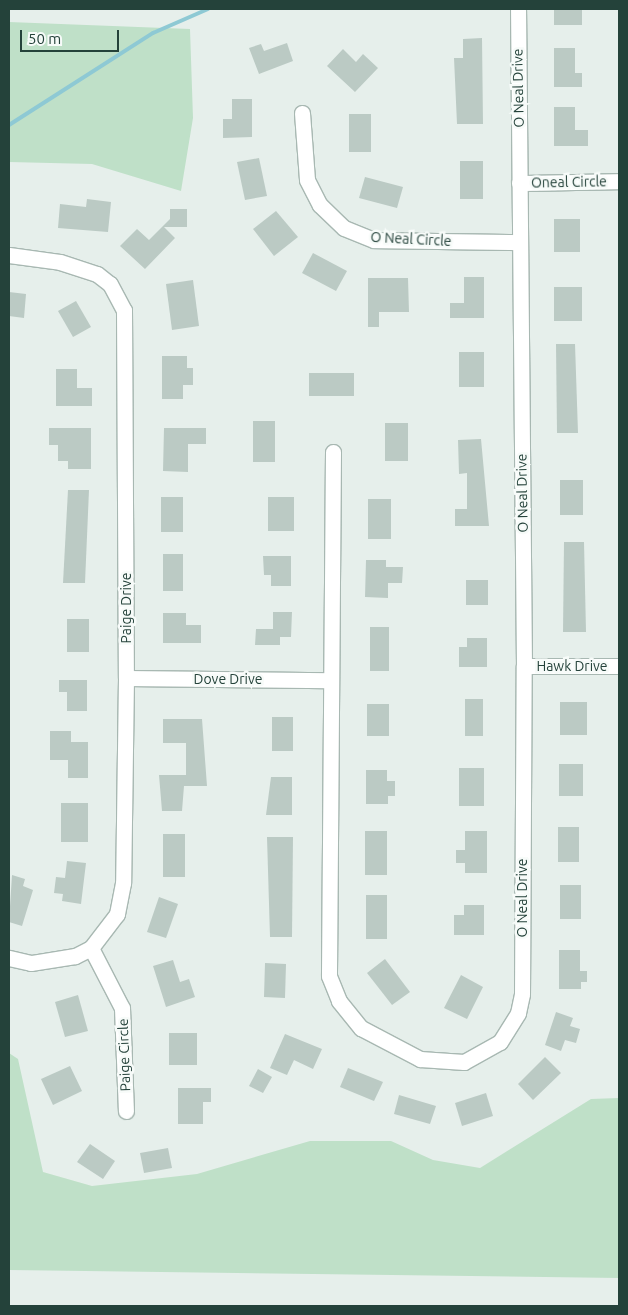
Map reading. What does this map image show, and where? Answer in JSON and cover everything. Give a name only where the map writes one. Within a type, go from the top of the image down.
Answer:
[{"type":"street","name":"O Neal Drive","points":[[333,452],[328,976],[339,1001],[360,1028],[420,1059],[448,1064],[476,1059],[500,1042],[518,1013],[522,994],[524,666],[518,9]]},
{"type":"street","name":"O Neal Circle","points":[[302,112],[307,180],[320,205],[344,228],[374,240],[519,242]]},
{"type":"street","name":"Oneal Circle","points":[[519,183],[619,181]]},
{"type":"street","name":"Paige Drive","points":[[9,255],[60,262],[97,274],[110,284],[124,310],[126,678],[123,883],[117,914],[91,948]]},
{"type":"street","name":"Hawk Drive","points":[[524,666],[619,666]]},
{"type":"street","name":"Dove Drive","points":[[126,678],[330,680]]},
{"type":"street","points":[[9,958],[54,962],[91,948]]},
{"type":"street","name":"Paige Circle","points":[[91,948],[122,1008],[126,1111]]},
{"type":"green space","points":[[9,22],[190,29],[193,118],[181,191],[92,164],[9,162]]},
{"type":"green space","points":[[9,1053],[18,1059],[43,1172],[92,1186],[197,1174],[310,1141],[391,1141],[433,1160],[480,1168],[591,1099],[619,1098],[619,1278],[9,1270]]},
{"type":"building","points":[[554,9],[582,9],[582,25],[554,25]]},
{"type":"building","points":[[482,38],[483,124],[457,124],[454,58],[463,58],[463,39]]},
{"type":"building","points":[[287,43],[293,61],[259,74],[249,48],[261,44],[264,51]]},
{"type":"building","points":[[554,48],[575,48],[575,73],[582,73],[582,87],[554,87]]},
{"type":"building","points":[[343,49],[356,62],[363,54],[378,68],[355,92],[327,66]]},
{"type":"building","points":[[232,99],[252,99],[252,137],[223,138],[223,119],[232,119]]},
{"type":"building","points":[[554,107],[575,107],[575,130],[588,130],[588,146],[554,146]]},
{"type":"building","points":[[349,114],[371,114],[371,152],[349,152]]},
{"type":"building","points":[[259,158],[267,196],[245,200],[237,162]]},
{"type":"building","points":[[460,161],[483,161],[483,199],[460,199]]},
{"type":"building","points":[[365,177],[403,187],[397,208],[359,198]]},
{"type":"building","points":[[87,199],[111,202],[108,232],[58,228],[60,204],[86,207]]},
{"type":"building","points":[[170,209],[187,209],[187,227],[164,227],[175,238],[145,269],[120,246],[137,229],[149,240],[170,219]]},
{"type":"building","points":[[276,211],[298,237],[274,256],[253,229]]},
{"type":"building","points":[[554,219],[580,219],[580,252],[554,252]]},
{"type":"building","points":[[313,253],[347,271],[336,291],[302,273]]},
{"type":"building","points":[[464,277],[484,277],[484,318],[450,318],[450,303],[464,303]]},
{"type":"building","points":[[368,278],[408,278],[409,312],[379,312],[379,327],[368,327]]},
{"type":"building","points":[[193,280],[199,326],[172,330],[166,284]]},
{"type":"building","points":[[554,287],[582,287],[582,321],[554,321]]},
{"type":"building","points":[[9,292],[26,294],[24,318],[9,316]]},
{"type":"building","points":[[76,301],[91,327],[73,337],[58,311]]},
{"type":"building","points":[[556,344],[575,344],[578,433],[557,433]]},
{"type":"building","points":[[459,352],[484,352],[484,387],[459,387]]},
{"type":"building","points":[[162,356],[187,356],[187,368],[193,368],[193,385],[183,385],[183,399],[162,399]]},
{"type":"building","points":[[56,369],[77,369],[77,388],[92,388],[92,406],[56,406]]},
{"type":"building","points":[[309,373],[354,373],[354,396],[309,396]]},
{"type":"building","points":[[253,421],[275,421],[275,462],[253,462]]},
{"type":"building","points":[[385,423],[408,423],[408,461],[385,461]]},
{"type":"building","points":[[49,428],[91,428],[91,469],[68,469],[68,461],[58,461],[58,445],[49,445]]},
{"type":"building","points":[[164,428],[206,428],[206,444],[188,444],[188,472],[163,471]]},
{"type":"building","points":[[481,439],[489,526],[455,526],[455,509],[467,509],[467,473],[459,474],[458,440]]},
{"type":"building","points":[[560,480],[583,480],[583,515],[560,515]]},
{"type":"building","points":[[68,490],[89,490],[85,583],[63,583]]},
{"type":"building","points":[[161,497],[183,497],[183,532],[161,532]]},
{"type":"building","points":[[268,497],[294,497],[294,531],[268,531]]},
{"type":"building","points":[[368,499],[391,499],[391,539],[368,539]]},
{"type":"building","points":[[564,542],[584,542],[586,632],[563,632]]},
{"type":"building","points":[[163,554],[183,554],[183,591],[163,591]]},
{"type":"building","points":[[263,556],[291,556],[291,586],[271,586],[271,575],[264,575]]},
{"type":"building","points":[[366,560],[386,560],[386,567],[403,567],[402,583],[388,583],[388,598],[365,597]]},
{"type":"building","points":[[466,580],[488,580],[488,605],[466,605]]},
{"type":"building","points":[[273,612],[292,612],[291,637],[280,637],[280,645],[255,645],[256,629],[273,629]]},
{"type":"building","points":[[163,613],[186,613],[186,625],[201,625],[201,643],[163,643]]},
{"type":"building","points":[[67,619],[89,619],[89,652],[67,652]]},
{"type":"building","points":[[370,627],[389,627],[389,671],[370,671]]},
{"type":"building","points":[[467,638],[487,638],[487,667],[459,667],[459,647],[467,647]]},
{"type":"building","points":[[59,680],[87,680],[87,711],[67,711],[67,692],[59,692]]},
{"type":"building","points":[[465,699],[483,699],[483,736],[465,736]]},
{"type":"building","points":[[560,702],[587,702],[587,735],[560,735]]},
{"type":"building","points":[[367,704],[389,704],[389,736],[367,736]]},
{"type":"building","points":[[272,717],[293,717],[293,751],[272,751]]},
{"type":"building","points":[[163,719],[202,719],[207,786],[184,786],[182,811],[162,811],[159,775],[186,775],[186,743],[163,743]]},
{"type":"building","points":[[50,731],[71,731],[71,742],[88,742],[88,778],[68,778],[68,760],[50,760]]},
{"type":"building","points":[[559,764],[583,764],[583,796],[559,796]]},
{"type":"building","points":[[459,768],[484,768],[484,806],[459,806]]},
{"type":"building","points":[[366,770],[387,770],[387,781],[395,781],[395,796],[388,796],[388,804],[366,804]]},
{"type":"building","points":[[271,777],[292,777],[292,815],[266,815]]},
{"type":"building","points":[[61,803],[88,803],[88,842],[61,842]]},
{"type":"building","points":[[558,827],[579,827],[579,862],[558,862]]},
{"type":"building","points":[[365,831],[387,831],[387,875],[365,875]]},
{"type":"building","points":[[465,831],[487,831],[487,873],[465,873],[465,863],[456,863],[456,850],[465,850]]},
{"type":"building","points":[[163,834],[185,834],[185,877],[163,877]]},
{"type":"building","points":[[267,837],[293,837],[292,937],[270,937]]},
{"type":"building","points":[[67,861],[86,863],[81,904],[62,901],[63,894],[54,893],[56,877],[65,878]]},
{"type":"building","points":[[12,875],[25,879],[23,886],[33,890],[22,926],[9,922]]},
{"type":"building","points":[[560,885],[581,885],[581,919],[560,919]]},
{"type":"building","points":[[366,895],[387,895],[387,939],[366,939]]},
{"type":"building","points":[[159,897],[178,904],[166,938],[147,932]]},
{"type":"building","points":[[464,905],[484,905],[484,935],[454,935],[454,915],[464,915]]},
{"type":"building","points":[[559,950],[580,950],[580,971],[587,971],[587,982],[581,982],[581,989],[559,989]]},
{"type":"building","points":[[385,959],[410,992],[392,1005],[367,973]]},
{"type":"building","points":[[173,960],[180,982],[189,979],[195,997],[166,1007],[153,966]]},
{"type":"building","points":[[265,963],[286,964],[285,998],[264,997]]},
{"type":"building","points":[[461,975],[483,987],[467,1019],[444,1008]]},
{"type":"building","points":[[78,995],[88,1031],[65,1037],[55,1002]]},
{"type":"building","points":[[556,1012],[573,1018],[570,1026],[580,1029],[576,1043],[565,1040],[561,1051],[545,1045]]},
{"type":"building","points":[[169,1033],[197,1033],[197,1065],[169,1065]]},
{"type":"building","points":[[285,1034],[322,1049],[313,1069],[294,1060],[287,1075],[270,1068]]},
{"type":"building","points":[[545,1057],[561,1073],[533,1100],[518,1084]]},
{"type":"building","points":[[70,1066],[82,1091],[53,1105],[41,1079]]},
{"type":"building","points":[[348,1068],[383,1082],[374,1101],[340,1087]]},
{"type":"building","points":[[258,1069],[272,1077],[263,1093],[249,1086]]},
{"type":"building","points":[[178,1088],[211,1088],[211,1102],[203,1102],[203,1124],[178,1124]]},
{"type":"building","points":[[486,1093],[493,1116],[462,1126],[455,1103]]},
{"type":"building","points":[[399,1095],[436,1106],[430,1124],[394,1114]]},
{"type":"building","points":[[90,1144],[115,1161],[103,1179],[77,1162]]},
{"type":"building","points":[[168,1148],[172,1168],[144,1173],[140,1153]]},
{"type":"waterway","points":[[9,125],[153,33],[208,9]]}]
